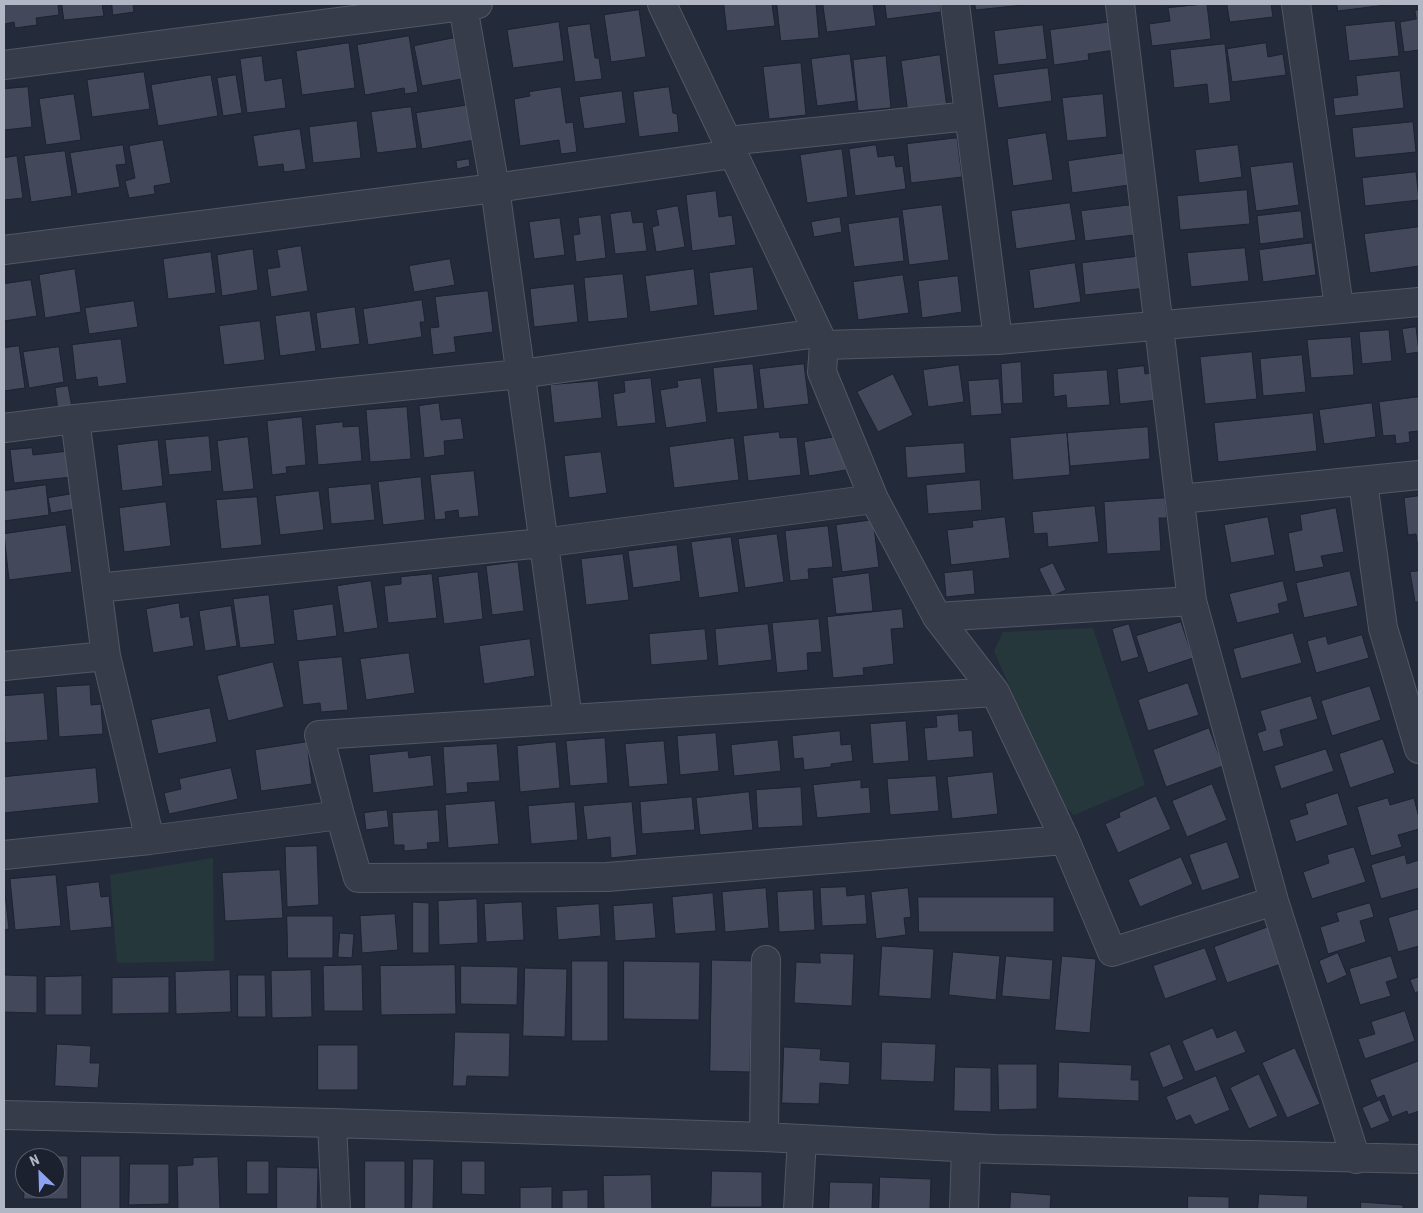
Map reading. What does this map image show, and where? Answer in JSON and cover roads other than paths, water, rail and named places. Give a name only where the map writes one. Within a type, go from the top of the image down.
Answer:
[{"type":"street","points":[[662,4],[821,339],[822,372],[874,499],[936,617],[995,692],[1066,840],[1112,952],[1274,901]]},
{"type":"street","points":[[955,4],[998,340]]},
{"type":"street","points":[[1120,4],[1192,601],[1274,901],[1356,1159]]},
{"type":"street","points":[[1296,4],[1339,307]]},
{"type":"street","points":[[4,65],[471,5],[542,543],[568,719]]},
{"type":"street","points":[[4,250],[494,188],[730,148],[969,116]]},
{"type":"street","points":[[4,428],[75,419],[520,374],[821,339],[998,340],[1339,307],[1419,302]]},
{"type":"street","points":[[75,419],[106,656],[150,840]]},
{"type":"street","points":[[1180,499],[1363,482],[1419,474]]},
{"type":"street","points":[[1363,482],[1383,628],[1419,749]]},
{"type":"street","points":[[97,588],[542,543],[874,499]]},
{"type":"street","points":[[936,617],[1192,601]]},
{"type":"street","points":[[4,666],[106,656]]},
{"type":"street","points":[[995,692],[319,735],[358,878],[607,878],[1066,840]]},
{"type":"street","points":[[4,855],[150,840],[340,815]]},
{"type":"street","points":[[764,1137],[766,960]]},
{"type":"street","points":[[4,1115],[332,1123],[764,1137],[966,1148],[1419,1160]]},
{"type":"street","points":[[332,1123],[336,1209]]},
{"type":"street","points":[[798,1209],[802,1139]]},
{"type":"street","points":[[964,1209],[966,1148]]}]
